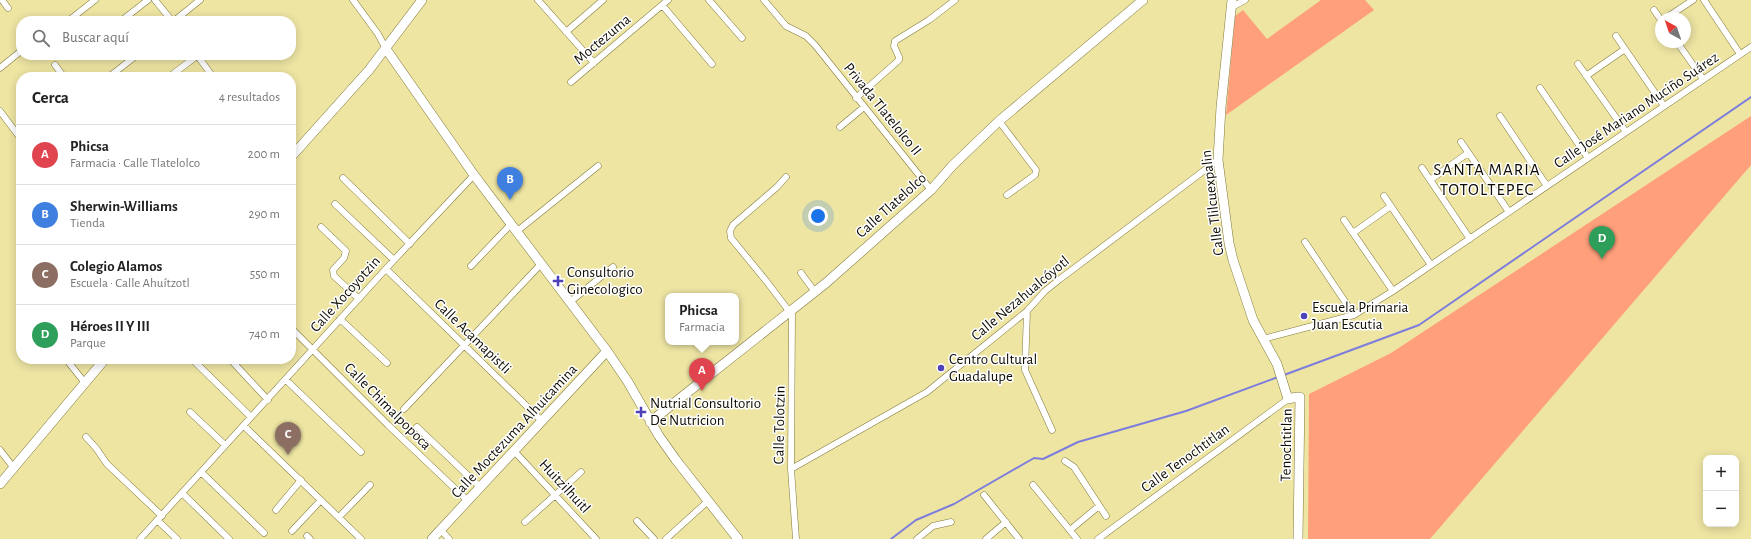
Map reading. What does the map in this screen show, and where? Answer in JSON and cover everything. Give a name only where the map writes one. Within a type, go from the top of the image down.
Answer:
[{"type":"main road","points":[[296,151],[386,49],[422,0]]},
{"type":"main road","name":"Calle Tlatelolco","points":[[650,422],[815,292],[931,190],[952,166],[999,121],[1143,0]]},
{"type":"main road","name":"Calle Tlilcuexpalin","points":[[1232,4],[1221,107],[1218,160],[1233,260],[1253,320],[1279,369]]},
{"type":"main road","points":[[386,49],[474,175],[607,351],[628,382],[650,422],[676,460],[738,539]]},
{"type":"main road","name":"Calle Moctezuma Alhuicamina","points":[[432,539],[607,351]]},
{"type":"main road","points":[[0,484],[101,364]]},
{"type":"main road","name":"Tenochtitlan","points":[[1279,369],[1282,379],[1294,398],[1298,539]]},
{"type":"street","points":[[2,0],[8,8]]},
{"type":"street","points":[[74,16],[95,0]]},
{"type":"street","points":[[127,16],[148,0]]},
{"type":"street","points":[[156,0],[169,16]]},
{"type":"street","points":[[179,16],[200,0]]},
{"type":"street","points":[[353,0],[378,34],[386,49]]},
{"type":"street","points":[[539,0],[594,63]]},
{"type":"street","points":[[566,32],[603,0]]},
{"type":"street","name":"Moctezuma","points":[[571,82],[668,0]]},
{"type":"street","points":[[709,0],[742,38]]},
{"type":"street","name":"Privada Tlatelolco II","points":[[764,0],[786,26],[806,36],[815,45],[931,190]]},
{"type":"street","points":[[856,98],[899,60],[894,46],[895,41],[929,20],[955,0]]},
{"type":"street","points":[[1232,4],[1245,0]]},
{"type":"street","points":[[1675,12],[1693,0]]},
{"type":"street","points":[[1704,0],[1740,54]]},
{"type":"street","points":[[662,5],[712,64]]},
{"type":"street","points":[[1616,36],[1664,106]]},
{"type":"street","name":"Calle José Mariano Muciño Suárez","points":[[1263,339],[1354,315],[1393,291],[1751,47]]},
{"type":"street","points":[[1681,48],[1703,79]]},
{"type":"street","points":[[1586,76],[1625,49]]},
{"type":"street","points":[[0,68],[16,55]]},
{"type":"street","points":[[115,72],[131,60]]},
{"type":"street","points":[[176,72],[191,60]]},
{"type":"street","points":[[202,60],[210,72]]},
{"type":"street","points":[[1578,64],[1626,132]]},
{"type":"street","points":[[55,65],[60,72]]},
{"type":"street","points":[[1540,88],[1588,158]]},
{"type":"street","points":[[840,127],[864,107]]},
{"type":"street","points":[[0,110],[16,132]]},
{"type":"street","points":[[1500,116],[1547,186]]},
{"type":"street","points":[[999,121],[1036,170],[1034,175],[1007,195]]},
{"type":"street","points":[[1461,142],[1509,212]]},
{"type":"street","points":[[1430,180],[1468,153]]},
{"type":"street","name":"Calle Nezahualcóyotl","points":[[791,469],[927,392],[1027,311],[1045,291],[1060,279],[1218,160]]},
{"type":"street","points":[[471,266],[514,228],[598,166]]},
{"type":"street","points":[[1422,168],[1470,239]]},
{"type":"street","name":"Calle Xocoyotzin","points":[[140,539],[394,260],[474,175]]},
{"type":"street","points":[[786,177],[737,220],[731,228],[729,234],[790,312]]},
{"type":"street","points":[[343,178],[410,244]]},
{"type":"street","points":[[1384,196],[1431,265]]},
{"type":"street","points":[[335,204],[394,260]]},
{"type":"street","points":[[1353,233],[1392,206]]},
{"type":"street","points":[[1344,220],[1393,291]]},
{"type":"street","points":[[321,227],[346,250],[344,258],[333,270],[334,276],[359,299]]},
{"type":"street","points":[[1305,242],[1354,315]]},
{"type":"street","points":[[404,410],[463,345],[541,264]]},
{"type":"street","points":[[570,302],[612,267]]},
{"type":"street","name":"Calle Acamapistli","points":[[386,269],[542,421]]},
{"type":"street","points":[[801,273],[815,292]]},
{"type":"street","points":[[1027,311],[1025,370],[1052,430]]},
{"type":"street","name":"Calle Tolotzin","points":[[790,312],[792,318],[791,469],[796,539]]},
{"type":"street","points":[[340,319],[387,363]]},
{"type":"street","name":"Calle Chimalpopoca","points":[[296,333],[388,425],[468,501]]},
{"type":"street","points":[[70,364],[85,383]]},
{"type":"street","points":[[197,364],[251,417]]},
{"type":"street","points":[[235,364],[268,400]]},
{"type":"street","points":[[286,380],[361,452]]},
{"type":"street","name":"Calle Tenochtitlan","points":[[1100,538],[1294,398]]},
{"type":"street","points":[[190,412],[225,445]]},
{"type":"street","points":[[244,426],[302,480],[361,539]]},
{"type":"street","points":[[417,427],[480,487]]},
{"type":"street","points":[[86,437],[107,464],[177,539]]},
{"type":"street","points":[[0,450],[13,468]]},
{"type":"street","name":"Huitzilhuitl","points":[[514,451],[556,494],[596,539]]},
{"type":"street","points":[[1065,461],[1074,466],[1106,516]]},
{"type":"street","points":[[201,472],[264,533]]},
{"type":"street","points":[[525,522],[581,472]]},
{"type":"street","points":[[276,510],[302,480]]},
{"type":"street","points":[[340,517],[370,485]]},
{"type":"street","points":[[1033,485],[1076,539]]},
{"type":"street","points":[[182,493],[229,539]]},
{"type":"street","points":[[984,495],[1019,539]]},
{"type":"street","points":[[292,531],[321,500]]},
{"type":"street","points":[[666,539],[708,501]]},
{"type":"street","points":[[1070,530],[1099,506]]},
{"type":"street","points":[[637,521],[654,539]]},
{"type":"street","points":[[917,539],[933,526],[951,522]]},
{"type":"street","points":[[986,539],[1006,522]]},
{"type":"street","points":[[441,530],[449,539]]},
{"type":"shaded area","points":[[1321,0],[1365,0],[1374,10],[1226,115],[1235,16],[1243,10],[1267,39]]},
{"type":"shaded area","points":[[1751,116],[1751,165],[1430,539],[1308,539],[1309,394],[1391,353]]},
{"type":"waterway","points":[[1284,375],[1419,325],[1751,97]]},
{"type":"waterway","points":[[891,539],[916,520],[954,504],[1034,458],[1043,459],[1078,442],[1186,411],[1278,377]]},
{"type":"place","name":"Sherwin-Williams","points":[[510,200]]},
{"type":"place","name":"Héroes II Y III","points":[[1602,259]]},
{"type":"place","name":"Consultorio Ginecologico","points":[[558,281]]},
{"type":"place","name":"Escuela Primaria Juan Escutia","points":[[1304,316]]},
{"type":"place","name":"Centro Cultural Guadalupe","points":[[941,368]]},
{"type":"place","name":"Phicsa","points":[[702,391]]},
{"type":"place","name":"Nutrial Consultorio De Nutricion","points":[[641,412]]},
{"type":"place","name":"Colegio Alamos","points":[[288,455]]},
{"type":"district","name":"SANTA MARIA TOTOLTEPEC","points":[[1487,179]]}]
